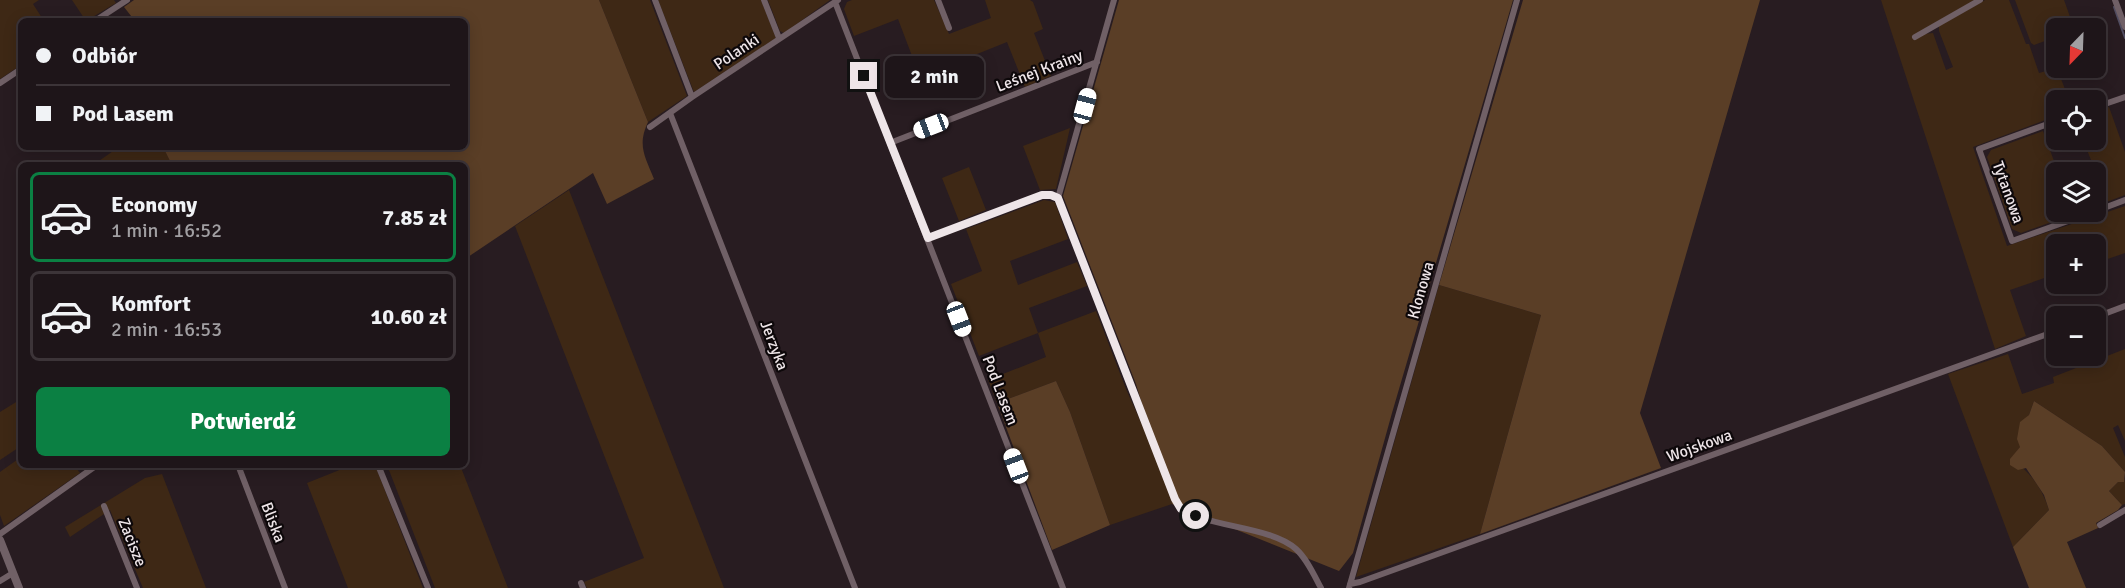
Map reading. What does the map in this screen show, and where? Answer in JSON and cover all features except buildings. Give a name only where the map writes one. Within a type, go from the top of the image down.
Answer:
[{"type":"street","points":[[100,18],[127,0]]},
{"type":"street","points":[[655,0],[692,97]]},
{"type":"street","points":[[764,0],[779,38]]},
{"type":"street","points":[[938,0],[949,28]]},
{"type":"street","points":[[1114,0],[1058,198],[1181,509],[1196,516],[1272,536],[1290,544],[1305,560],[1321,588]]},
{"type":"street","name":"Klonowa","points":[[1349,586],[1517,0]]},
{"type":"street","points":[[1915,37],[1980,0]]},
{"type":"street","points":[[2115,0],[2125,27]]},
{"type":"street","name":"Polanki","points":[[650,127],[837,1]]},
{"type":"street","name":"Pod Lasem","points":[[837,1],[1063,588]]},
{"type":"street","name":"Leśnej Krainy","points":[[890,142],[1097,62]]},
{"type":"street","points":[[0,83],[18,71]]},
{"type":"street","points":[[2106,104],[2125,97]]},
{"type":"street","name":"Jerzyka","points":[[670,112],[855,588]]},
{"type":"street","name":"Tytanowa","points":[[2046,125],[1979,149],[2012,241],[2064,222]]},
{"type":"street","points":[[928,238],[1042,195],[1058,198]]},
{"type":"street","name":"Tytanowa","points":[[2106,207],[2125,200]]},
{"type":"street","points":[[2106,313],[2125,306]]},
{"type":"street","name":"Wojskowa","points":[[1349,586],[2046,335]]},
{"type":"street","points":[[0,534],[93,468]]},
{"type":"street","name":"Bliska","points":[[239,468],[285,588]]},
{"type":"street","points":[[379,468],[428,588]]},
{"type":"street","name":"Zacisze","points":[[104,506],[137,588]]},
{"type":"street","points":[[2100,525],[2125,510]]},
{"type":"street","points":[[0,540],[19,588]]},
{"type":"street","points":[[0,581],[13,573]]},
{"type":"shaded area","points":[[0,0],[39,0],[33,4],[42,18],[18,18],[18,67],[0,79]]},
{"type":"shaded area","points":[[72,0],[114,0],[116,3],[91,18],[84,18]]},
{"type":"shaded area","points":[[134,0],[599,0],[648,122],[643,145],[654,179],[607,204],[593,173],[468,257],[468,162],[170,162],[164,150],[468,150],[468,18],[133,18],[124,7]]},
{"type":"shaded area","points":[[599,0],[650,0],[687,96],[648,122]]},
{"type":"shaded area","points":[[658,0],[761,0],[776,38],[694,92]]},
{"type":"shaded area","points":[[768,0],[830,0],[784,33],[780,31]]},
{"type":"shaded area","points":[[852,0],[934,0],[949,34],[991,18],[985,0],[1030,0],[1033,2],[1043,29],[1034,33],[1051,76],[1025,87],[1007,42],[920,77],[898,19],[854,36],[844,9],[847,2]]},
{"type":"shaded area","points":[[1119,0],[1513,0],[1353,553],[1339,571],[1172,504],[1136,384],[1063,196]]},
{"type":"shaded area","points":[[1523,0],[1760,0],[1640,413],[1661,468],[1480,534],[1541,315],[1439,285]]},
{"type":"shaded area","points":[[1881,0],[1975,0],[1914,35],[1933,33],[1946,70],[1953,67],[1939,26],[1985,0],[2009,0],[2039,73],[2046,71],[2046,78],[2061,78],[2065,90],[2046,90],[2046,120],[1973,147],[2007,246],[2078,222],[2106,222],[2106,212],[2125,206],[2125,253],[2106,260],[2106,234],[2046,234],[2046,277],[2010,290],[2026,336],[1995,349]]},
{"type":"shaded area","points":[[2015,0],[2064,0],[2070,18],[2046,18],[2046,41],[2034,45],[2031,43]]},
{"type":"shaded area","points":[[2109,107],[2125,152],[2125,195],[2106,202],[2106,162],[2086,162],[2091,160],[2087,150],[2106,150],[2106,108]]},
{"type":"shaded area","points":[[1070,128],[1056,189],[1040,190],[1023,146]]},
{"type":"shaded area","points":[[2043,131],[2046,150],[2050,150],[2054,162],[2046,162],[2046,222],[2052,222],[2021,233],[2012,229],[1987,157],[1991,150]]},
{"type":"shaded area","points":[[115,150],[164,150],[170,162],[97,162]]},
{"type":"shaded area","points":[[969,167],[986,210],[959,221],[942,178]]},
{"type":"shaded area","points":[[569,190],[724,588],[587,588],[584,582],[644,558],[515,226]]},
{"type":"shaded area","points":[[1044,200],[1055,202],[1068,239],[1010,261],[1018,285],[1077,262],[1087,286],[1029,308],[1038,333],[979,356],[951,284],[982,271],[966,229]]},
{"type":"shaded area","points":[[1439,285],[1541,315],[1480,534],[1356,577]]},
{"type":"shaded area","points":[[1096,311],[1126,389],[1161,467],[1172,504],[1110,525],[1070,412],[1056,381],[997,403],[988,380],[1046,357],[1038,333]]},
{"type":"shaded area","points":[[2125,349],[2125,441],[2118,425],[2113,428],[2125,457],[2125,472],[2102,446],[2034,401],[2029,415],[2024,420],[2020,447],[2011,459],[2035,481],[2049,510],[2013,547],[1948,374],[2008,354],[2022,394],[2054,383],[2053,377],[2081,366],[2106,366],[2106,356]]},
{"type":"shaded area","points":[[1056,381],[1070,412],[1110,525],[1052,550],[997,403]]},
{"type":"shaded area","points":[[18,401],[18,448],[0,460],[0,412]]},
{"type":"shaded area","points":[[2034,401],[2102,446],[2125,472],[2124,482],[2118,482],[2109,491],[2122,505],[2118,510],[2096,523],[2098,528],[2067,542],[2086,588],[2029,588],[2013,547],[2049,510],[2044,495],[2026,468],[2018,470],[2010,465],[2010,459],[2020,447],[2017,439],[2020,422],[2029,415]]},
{"type":"shaded area","points":[[18,459],[18,468],[76,468],[80,473],[4,526],[0,515],[0,472]]},
{"type":"shaded area","points":[[344,468],[376,468],[423,588],[348,588],[307,483]]},
{"type":"shaded area","points":[[388,468],[461,468],[508,588],[435,588]]},
{"type":"shaded area","points":[[162,474],[206,588],[143,588],[110,510],[70,537],[65,527],[145,478]]},
{"type":"shaded area","points":[[2125,478],[2125,504],[2122,505],[2109,491],[2118,482],[2124,482]]},
{"type":"waterway","points":[[2114,7],[2125,38]]},
{"type":"route","points":[[864,76],[928,238],[1042,195],[1058,198],[1175,499],[1181,509],[1196,516]]}]
